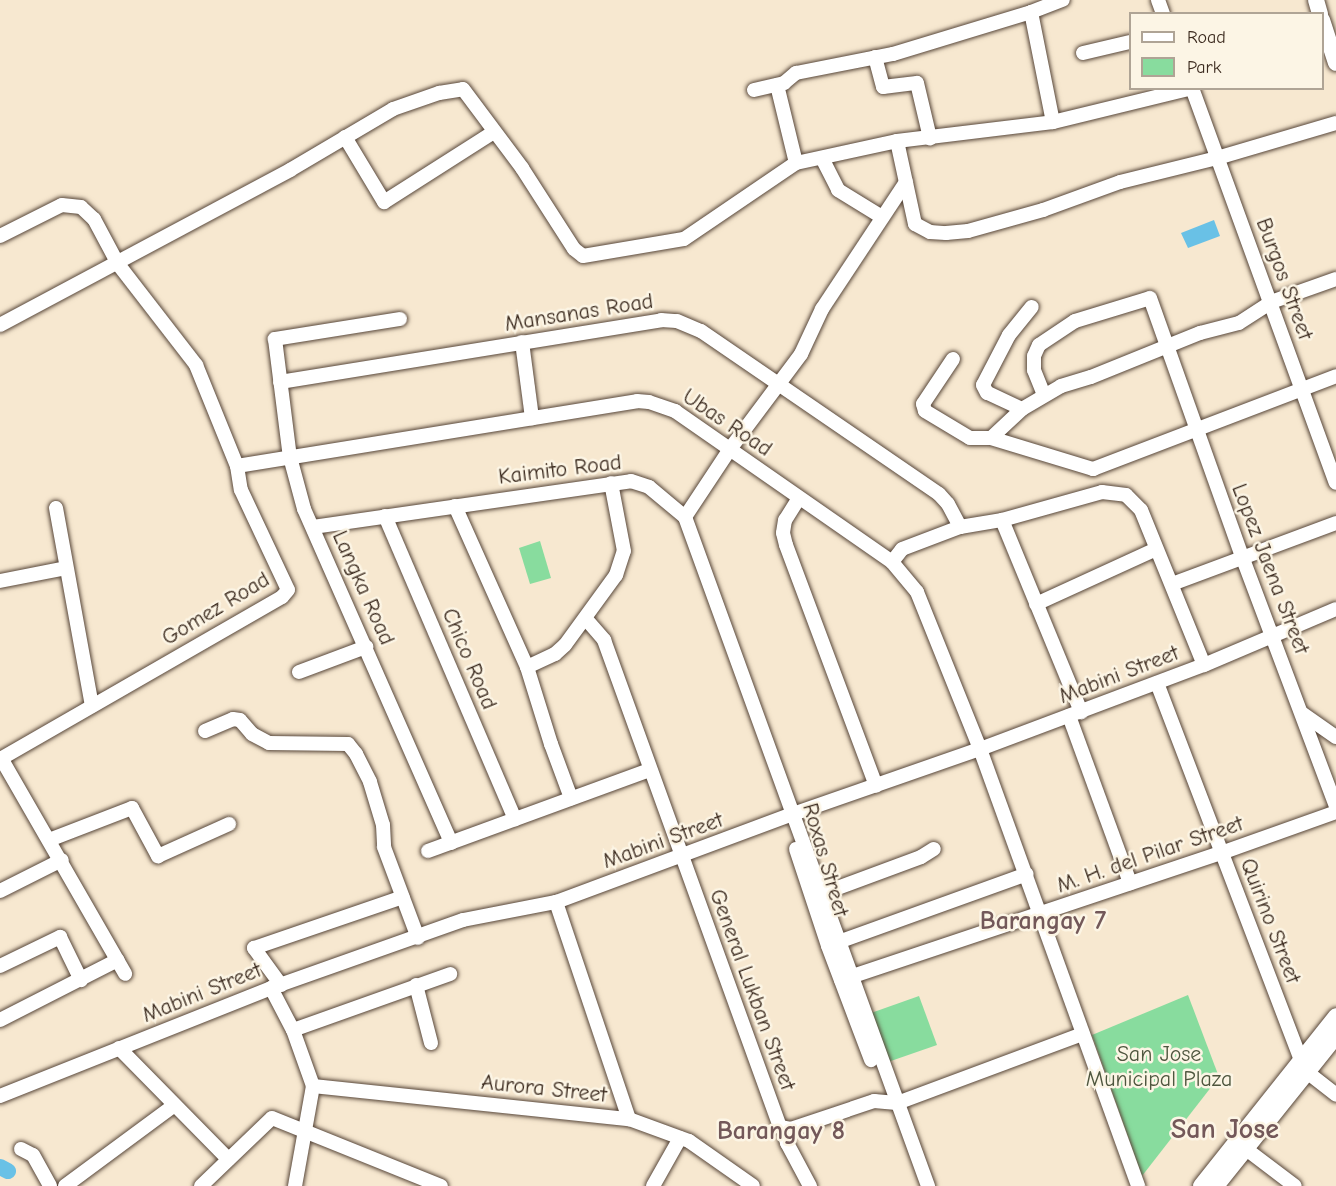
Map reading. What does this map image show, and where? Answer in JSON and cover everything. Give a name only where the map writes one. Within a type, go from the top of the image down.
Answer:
[{"type":"main road","points":[[1324,24],[1336,63]]},
{"type":"main road","points":[[1201,1186],[1243,1143],[1304,1066],[1336,1016]]},
{"type":"main road","points":[[1304,1066],[1336,1036]]},
{"type":"main road","points":[[1216,1186],[1243,1143]]},
{"type":"street","points":[[754,90],[784,84],[796,73],[874,57],[1032,12],[1064,0]]},
{"type":"street","points":[[1032,12],[1053,122]]},
{"type":"street","points":[[1324,22],[1336,33]]},
{"type":"street","points":[[1083,53],[1129,42]]},
{"type":"street","points":[[874,57],[883,87],[917,82],[930,138]]},
{"type":"street","points":[[777,85],[796,163]]},
{"type":"street","points":[[0,325],[118,264],[393,109],[421,98],[463,89],[522,168],[574,249],[583,256],[684,239],[796,163],[897,141],[1053,122],[1184,90]]},
{"type":"street","name":"Burgos Street","points":[[1193,90],[1336,483]]},
{"type":"street","points":[[897,141],[915,224],[922,229],[946,234],[968,231],[1043,210],[1120,182],[1217,158],[1336,123]]},
{"type":"street","points":[[345,137],[384,202],[494,132]]},
{"type":"street","points":[[822,158],[838,189],[882,217]]},
{"type":"street","points":[[685,517],[730,449],[801,354],[822,309],[906,182]]},
{"type":"street","name":"Gomez Road","points":[[0,236],[51,210],[71,204],[86,210],[118,264],[193,360],[237,466],[241,490],[287,585],[287,592],[0,759]]},
{"type":"street","points":[[991,438],[1022,409],[1061,386],[1091,377],[1200,333],[1239,323],[1271,303],[1336,279]]},
{"type":"street","name":"Lopez Jaena Street","points":[[1044,395],[1034,370],[1034,356],[1039,345],[1075,321],[1150,298],[1195,428],[1336,806]]},
{"type":"street","points":[[1022,409],[987,393],[983,385],[1010,335],[1032,307]]},
{"type":"street","name":"Langka Road","points":[[400,319],[275,339],[290,457],[304,509],[451,843]]},
{"type":"street","name":"Mansanas Road","points":[[280,382],[661,320],[677,321],[701,331],[939,494],[948,504],[960,528]]},
{"type":"street","points":[[522,342],[532,418]]},
{"type":"street","points":[[953,359],[923,404],[925,411],[970,438],[991,438],[1093,469],[1336,375]]},
{"type":"street","name":"Ubas Road","points":[[237,466],[637,401],[649,402],[675,411],[892,562],[917,592],[980,749],[1138,1186]]},
{"type":"street","points":[[1093,469],[1102,492]]},
{"type":"street","name":"Kaimito Road","points":[[313,527],[631,481],[644,484],[685,517]]},
{"type":"street","points":[[527,667],[555,654],[586,619],[616,575],[624,551],[611,483]]},
{"type":"street","points":[[892,562],[902,549],[960,528],[1002,520],[1102,492],[1126,495],[1141,510],[1204,665]]},
{"type":"street","points":[[799,498],[785,520],[783,534],[876,786]]},
{"type":"street","points":[[455,506],[527,667],[571,798]]},
{"type":"street","points":[[56,508],[92,706]]},
{"type":"street","name":"Chico Road","points":[[385,516],[515,819]]},
{"type":"street","name":"Roxas Street","points":[[685,517],[753,700],[789,816],[833,944],[893,1103],[928,1186]]},
{"type":"street","points":[[1002,520],[1036,604],[1075,714],[1130,883]]},
{"type":"street","points":[[1172,584],[1336,523]]},
{"type":"street","points":[[1036,604],[1156,549]]},
{"type":"street","points":[[0,581],[66,568]]},
{"type":"street","name":"Mabini Street","points":[[0,1096],[276,986],[418,938],[463,920],[556,902],[789,816],[980,749],[1204,665],[1336,609]]},
{"type":"street","name":"General Lukban Street","points":[[586,619],[604,640],[777,1124],[783,1129],[802,1183]]},
{"type":"street","points":[[299,672],[366,647]]},
{"type":"street","name":"Quirino Street","points":[[1157,683],[1304,1066]]},
{"type":"street","points":[[1303,714],[1336,737]]},
{"type":"street","points":[[205,731],[232,720],[240,720],[252,734],[269,743],[348,744],[356,754],[370,782],[383,825],[384,848],[418,938]]},
{"type":"street","points":[[0,759],[62,861],[125,974]]},
{"type":"street","points":[[428,851],[649,770]]},
{"type":"street","points":[[49,840],[132,808],[158,856],[229,824]]},
{"type":"street","name":"M. H. del Pilar Street","points":[[846,979],[1336,812]]},
{"type":"street","points":[[817,896],[921,857],[934,849]]},
{"type":"street","points":[[0,891],[62,861]]},
{"type":"street","points":[[833,944],[1026,874]]},
{"type":"street","points":[[295,1186],[313,1086],[276,986],[254,948],[403,897]]},
{"type":"street","points":[[556,902],[629,1119]]},
{"type":"street","points":[[0,966],[60,937],[81,980]]},
{"type":"street","points":[[0,1020],[118,960]]},
{"type":"street","points":[[293,1030],[450,974]]},
{"type":"street","points":[[416,985],[431,1043]]},
{"type":"street","points":[[783,1129],[790,1129],[874,1101],[893,1103],[1083,1034]]},
{"type":"street","points":[[119,1048],[173,1106],[228,1159]]},
{"type":"street","points":[[1304,1066],[1336,1095]]},
{"type":"street","name":"Aurora Street","points":[[313,1086],[629,1119],[680,1138],[753,1186]]},
{"type":"street","name":"Roxas Street","points":[[893,1103],[919,1186]]},
{"type":"street","points":[[65,1186],[173,1106]]},
{"type":"street","points":[[201,1186],[266,1121],[272,1118],[441,1186]]},
{"type":"street","points":[[652,1186],[680,1138]]},
{"type":"street","points":[[1243,1143],[1295,1186]]},
{"type":"street","points":[[21,1149],[33,1155],[50,1186]]},
{"type":"green space","points":[[540,541],[551,578],[530,584],[519,548]]},
{"type":"green space","name":"San Jose Municipal Plaza","points":[[1188,995],[1219,1077],[1142,1176],[1092,1035]]},
{"type":"green space","points":[[919,996],[937,1045],[888,1062],[871,1013]]},
{"type":"water","points":[[1214,220],[1220,236],[1188,248],[1181,233]]},
{"type":"waterway","points":[[0,1167],[8,1171]]},
{"type":"district","name":"Barangay 7","points":[[1043,922]]},
{"type":"district","name":"San Jose","points":[[1225,1129]]},
{"type":"district","name":"Barangay 8","points":[[781,1132]]}]
